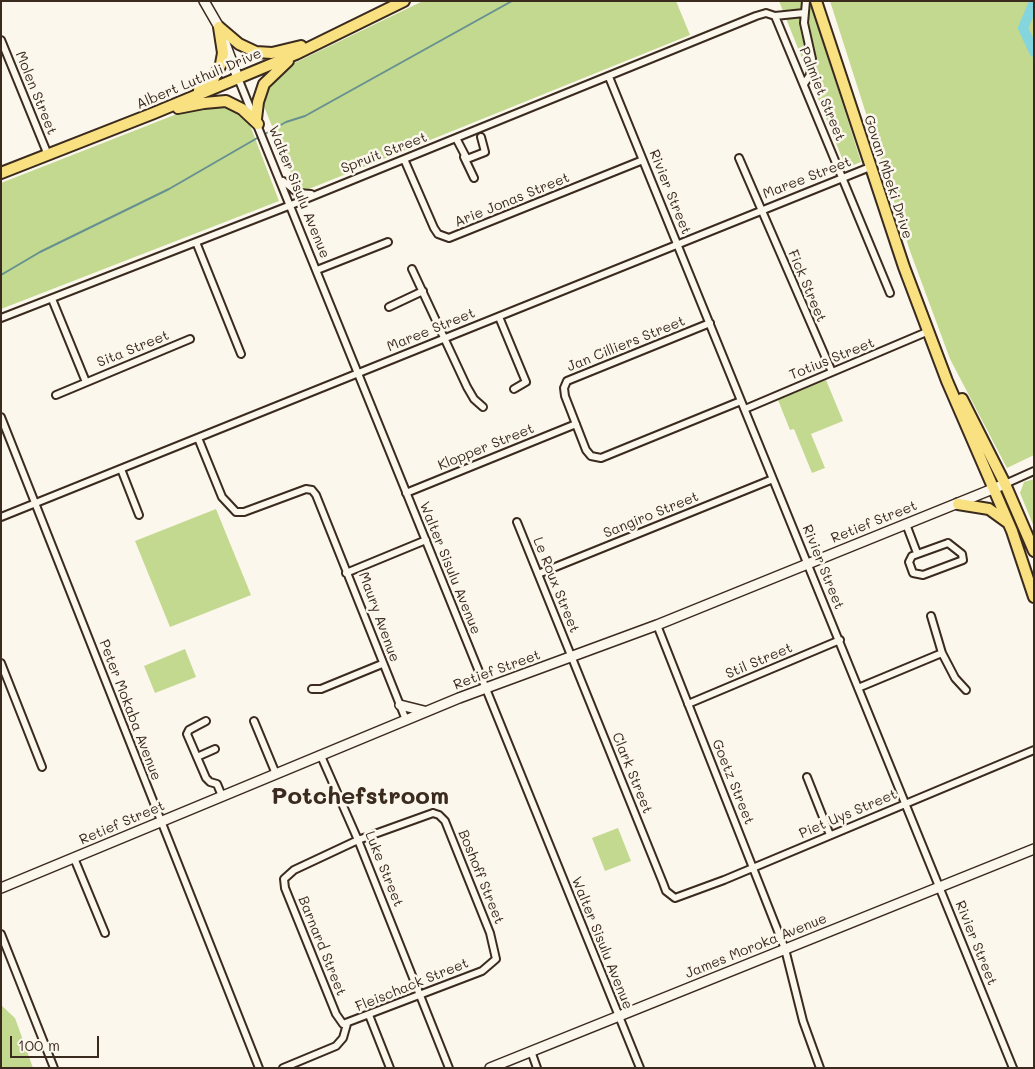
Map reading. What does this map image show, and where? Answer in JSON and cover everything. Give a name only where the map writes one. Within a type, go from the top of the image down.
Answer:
[{"type":"main road","name":"Albert Luthuli Drive","points":[[1,173],[154,113],[296,54],[404,1]]},
{"type":"main road","name":"Govan Mbeki Drive","points":[[816,1],[892,233],[947,381],[1009,524],[1034,597]]},
{"type":"main road","points":[[219,27],[239,44],[256,52],[272,53],[325,39]]},
{"type":"main road","points":[[186,100],[214,78],[219,70],[223,52],[219,27]]},
{"type":"main road","points":[[258,125],[258,102],[264,84],[296,54]]},
{"type":"main road","points":[[154,113],[204,103],[226,101],[242,109],[258,125]]},
{"type":"main road","name":"Govan Mbeki Drive","points":[[940,359],[1005,484],[1034,551]]},
{"type":"main road","points":[[958,504],[989,509],[1009,524]]},
{"type":"street","points":[[204,1],[219,27],[238,78]]},
{"type":"street","points":[[804,84],[810,75],[812,58],[804,29],[806,1]]},
{"type":"street","name":"Spruit Street","points":[[1,318],[291,205],[317,192],[609,77],[761,14],[771,13],[775,16],[804,13]]},
{"type":"street","name":"Palmiet Street","points":[[775,16],[890,293]]},
{"type":"street","name":"Molen Street","points":[[1,40],[48,155]]},
{"type":"street","name":"Rivier Street","points":[[609,77],[1013,1068]]},
{"type":"street","name":"Walter Sisulu Avenue","points":[[238,78],[640,1068]]},
{"type":"street","points":[[464,157],[467,159],[484,152],[481,137]]},
{"type":"street","points":[[456,138],[474,178]]},
{"type":"street","name":"Fick Street","points":[[739,158],[832,372]]},
{"type":"street","name":"Arie Jonas Street","points":[[404,159],[434,228],[438,234],[449,238],[643,160]]},
{"type":"street","name":"Maree Street","points":[[1,517],[870,167]]},
{"type":"street","points":[[280,178],[298,193],[305,195],[317,192]]},
{"type":"street","points":[[196,242],[241,354]]},
{"type":"street","points":[[317,270],[388,242]]},
{"type":"street","points":[[412,269],[467,387],[474,399],[483,406]]},
{"type":"street","points":[[389,307],[423,292]]},
{"type":"street","name":"Sita Street","points":[[52,299],[86,382]]},
{"type":"street","points":[[499,317],[526,382],[514,389]]},
{"type":"street","name":"Jan Cilliers Street","points":[[576,424],[564,392],[567,381],[710,324]]},
{"type":"street","name":"Totius Street","points":[[745,409],[929,332]]},
{"type":"street","name":"Sita Street","points":[[56,395],[190,339]]},
{"type":"street","points":[[576,424],[586,450],[592,456],[601,458],[742,401]]},
{"type":"street","name":"Peter Mokaba Avenue","points":[[1,417],[259,1068]]},
{"type":"street","name":"Klopper Street","points":[[406,493],[576,424]]},
{"type":"street","points":[[198,438],[222,497],[236,512],[244,512],[301,490],[312,490],[316,495],[346,573]]},
{"type":"street","points":[[121,469],[139,515]]},
{"type":"street","points":[[1005,484],[1034,471]]},
{"type":"street","name":"Sangiro Street","points":[[538,574],[773,479]]},
{"type":"street","name":"Retief Street","points":[[1,888],[427,711],[657,625],[1005,484]]},
{"type":"street","name":"Le Roux Street","points":[[517,522],[572,658]]},
{"type":"street","points":[[906,524],[917,553]]},
{"type":"street","name":"Maury Avenue","points":[[406,720],[346,573],[426,540]]},
{"type":"street","points":[[948,543],[955,547],[964,558],[960,562],[920,575],[914,573],[909,562],[910,557],[917,553],[948,543]]},
{"type":"street","points":[[931,616],[942,654],[955,678],[966,690]]},
{"type":"street","name":"Goetz Street","points":[[657,625],[785,949],[803,1021],[820,1068]]},
{"type":"street","name":"Stil Street","points":[[688,704],[840,640]]},
{"type":"street","points":[[858,688],[942,654]]},
{"type":"street","name":"Clark Street","points":[[572,658],[663,883],[671,896]]},
{"type":"street","points":[[1,663],[42,767]]},
{"type":"street","points":[[312,689],[321,689],[382,664]]},
{"type":"street","points":[[400,705],[411,710],[427,711]]},
{"type":"street","points":[[206,721],[187,731],[208,780],[217,784],[222,796]]},
{"type":"street","points":[[254,721],[276,774]]},
{"type":"street","points":[[197,757],[215,749]]},
{"type":"street","name":"Piet Uys Street","points":[[671,896],[675,898],[683,896],[1034,750]]},
{"type":"street","name":"Luke Street","points":[[321,756],[421,993],[449,1068]]},
{"type":"street","points":[[807,777],[830,835]]},
{"type":"street","name":"Boshoff Street","points":[[358,840],[433,814],[439,815],[445,821],[497,956]]},
{"type":"street","name":"Barnard Street","points":[[336,1014],[285,888],[284,879],[294,870],[358,840]]},
{"type":"street","name":"James Moroka Avenue","points":[[490,1068],[1034,849]]},
{"type":"street","points":[[74,858],[105,933]]},
{"type":"street","points":[[1,934],[54,1068]]},
{"type":"street","name":"Fleischack Street","points":[[336,1014],[341,1023],[347,1024],[421,993],[482,971],[497,956]]},
{"type":"street","points":[[369,1015],[390,1068]]},
{"type":"street","points":[[283,1068],[326,1051],[340,1042],[347,1024]]},
{"type":"street","points":[[531,1051],[537,1068]]},
{"type":"green space","points":[[423,1],[676,1],[690,35],[299,193],[263,104],[263,93],[280,70]]},
{"type":"green space","points":[[779,1],[810,1],[861,162],[846,168]]},
{"type":"green space","points":[[830,1],[1034,1],[1034,455],[1007,468],[950,359],[910,251]]},
{"type":"green space","points":[[210,101],[245,112],[279,201],[1,309],[1,183]]},
{"type":"green space","points":[[826,380],[843,421],[811,434],[825,468],[812,473],[794,429],[790,430],[778,400]]},
{"type":"green space","points":[[1034,479],[1034,527],[1020,493],[1024,482]]},
{"type":"green space","points":[[216,509],[251,595],[170,627],[135,541]]},
{"type":"green space","points":[[185,649],[196,677],[155,693],[144,666]]},
{"type":"green space","points":[[618,828],[631,861],[605,871],[592,838]]},
{"type":"green space","points":[[1,1005],[15,1018],[33,1068],[1,1068]]},
{"type":"waterway","points":[[263,135],[286,122],[305,116],[512,1]]},
{"type":"waterway","points":[[1034,2],[1023,28],[1034,52]]},
{"type":"waterway","points":[[1,275],[40,252],[169,189],[259,137]]},
{"type":"district","name":"Potchefstroom","points":[[360,797]]}]
